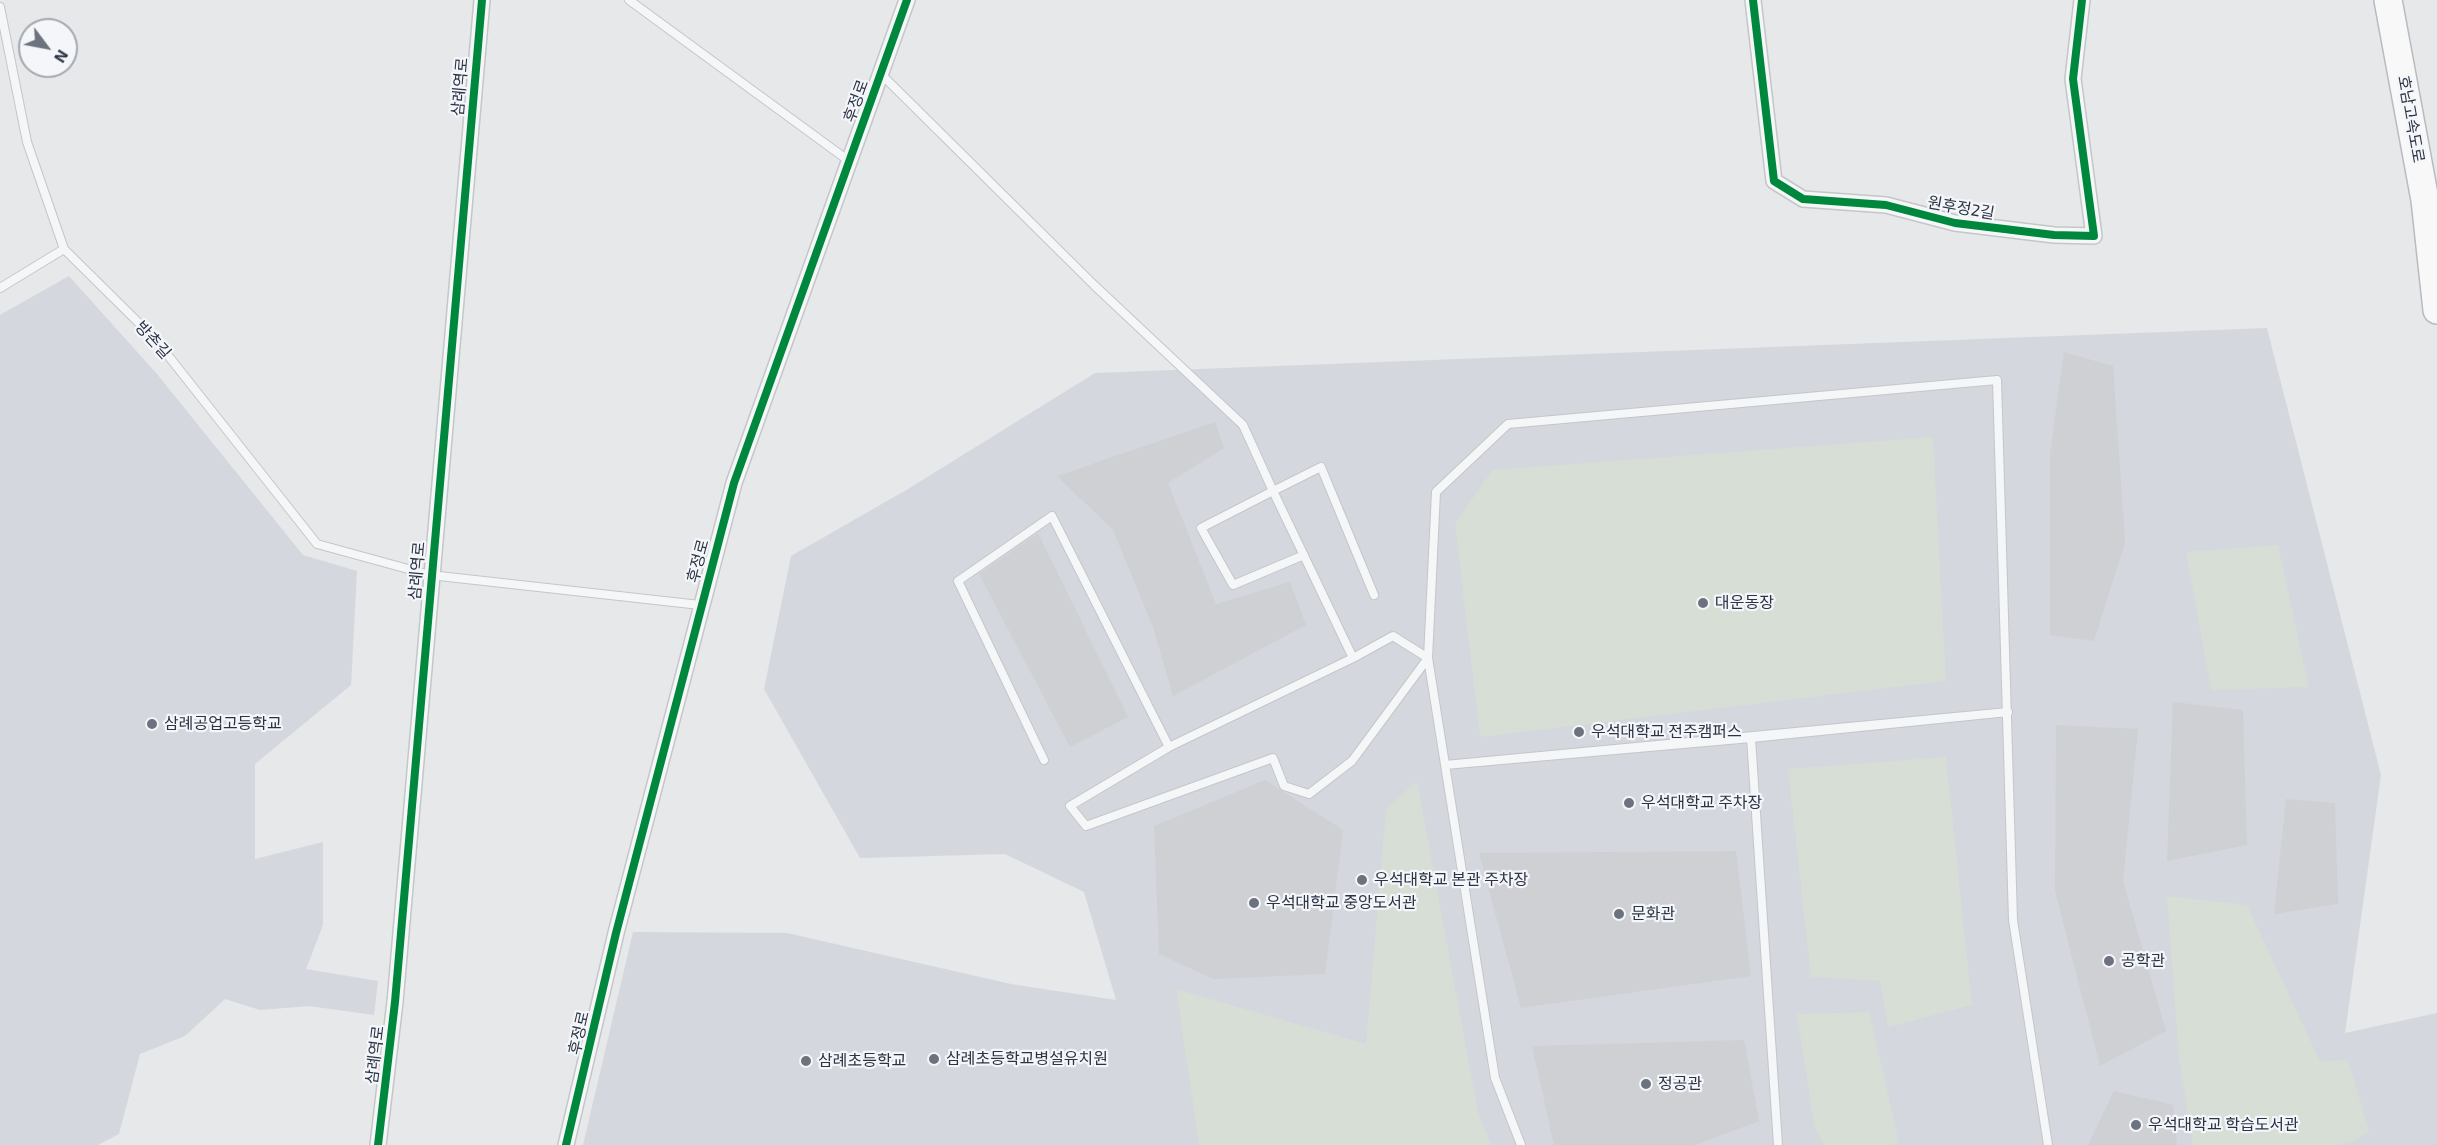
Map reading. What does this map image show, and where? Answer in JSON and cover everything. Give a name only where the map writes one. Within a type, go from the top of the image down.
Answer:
[{"type":"highway","name":"호남고속도로","points":[[2388,0],[2425,200],[2437,310]]},
{"type":"street","name":"삼례역로","points":[[378,1145],[395,1002],[430,575],[482,0]]},
{"type":"street","name":"후정로","points":[[566,1145],[616,933],[700,605],[734,483],[907,0]]},
{"type":"street","name":"원후정2길","points":[[1753,0],[1774,181],[1803,199],[1886,205],[1955,223],[2054,235],[2094,236],[2073,79],[2082,0]]},
{"type":"lane","points":[[629,0],[849,161]]},
{"type":"lane","name":"방촌길","points":[[0,7],[27,142],[64,249],[155,339],[317,544],[430,575],[700,605]]},
{"type":"lane","points":[[880,73],[1094,285],[1243,425],[1353,658]]},
{"type":"lane","points":[[0,288],[64,249]]},
{"type":"lane","points":[[1521,1145],[1495,1078],[1428,658],[1436,492],[1508,424],[1997,380],[2013,920],[2048,1145]]},
{"type":"lane","points":[[1304,555],[1233,585],[1202,528],[1321,467],[1374,595]]},
{"type":"lane","points":[[1044,760],[958,581],[1052,516],[1169,747]]},
{"type":"lane","points":[[1393,636],[1428,658],[1352,761],[1309,794],[1284,786],[1273,758],[1086,826],[1070,806],[1169,747],[1353,658],[1393,636]]},
{"type":"lane","points":[[1445,765],[2008,712]]},
{"type":"lane","points":[[1445,765],[2008,712]]},
{"type":"lane","points":[[1751,738],[1778,1145]]},
{"type":"shaded area","name":"삼례공업고등학교","points":[[69,276],[157,374],[303,555],[357,571],[351,685],[255,764],[255,859],[323,842],[323,925],[306,969],[378,981],[374,1015],[309,1006],[260,1010],[225,999],[185,1036],[140,1054],[119,1134],[98,1145],[0,1145],[0,315]]},
{"type":"shaded area","name":"우석대학교 전주캠퍼스","points":[[2267,328],[2381,775],[2345,1033],[2437,1013],[2437,1145],[583,1145],[633,932],[787,933],[1011,984],[1116,1000],[1084,892],[1005,854],[860,858],[764,689],[791,556],[908,489],[1095,373]]},
{"type":"shaded area","name":"대운동장","points":[[1933,437],[1946,681],[1480,737],[1455,524],[1492,470]]},
{"type":"shaded area","points":[[2278,545],[2309,687],[2211,690],[2186,552]]},
{"type":"shaded area","points":[[1946,757],[1972,1005],[1888,1027],[1880,981],[1811,977],[1788,769]]},
{"type":"shaded area","points":[[1417,781],[1478,1112],[1491,1145],[1199,1145],[1176,989],[1366,1044],[1386,809]]},
{"type":"shaded area","points":[[2167,896],[2247,905],[2320,1061],[2348,1060],[2369,1131],[2350,1143],[2339,1145],[2193,1145],[2179,1058]]},
{"type":"shaded area","points":[[1869,1012],[1899,1141],[1894,1145],[1824,1145],[1814,1125],[1797,1014]]},
{"type":"building","points":[[2064,352],[2113,366],[2125,543],[2094,641],[2050,635],[2050,454]]},
{"type":"building","points":[[1215,422],[1224,448],[1168,483],[1216,604],[1290,582],[1306,625],[1173,696],[1153,627],[1113,530],[1057,476]]},
{"type":"building","points":[[1038,533],[1128,717],[1070,747],[979,574]]},
{"type":"building","points":[[2173,702],[2243,710],[2247,845],[2167,861]]},
{"type":"building","name":"공학관","points":[[2056,725],[2138,729],[2123,881],[2166,1031],[2100,1066],[2055,891]]},
{"type":"building","points":[[1265,780],[1343,830],[1325,974],[1213,979],[1159,954],[1154,826]]},
{"type":"building","points":[[2286,799],[2335,803],[2338,904],[2274,914]]},
{"type":"building","name":"문화관","points":[[1736,851],[1751,976],[1521,1008],[1479,853]]},
{"type":"building","name":"정공관","points":[[1744,1040],[1759,1121],[1695,1145],[1554,1145],[1532,1046]]},
{"type":"building","name":"우석대학교 학습도서관","points":[[2114,1091],[2173,1105],[2177,1145],[2088,1145]]},
{"type":"cycle path","points":[[378,1145],[395,1002],[482,0]]},
{"type":"cycle path","points":[[566,1145],[616,933],[734,483],[907,0]]},
{"type":"cycle path","points":[[1753,0],[1774,181],[1803,199],[1886,205],[1955,223],[2054,235],[2094,236],[2073,79],[2082,0]]},
{"type":"place","name":"대운동장","points":[[1703,603]]},
{"type":"place","name":"삼례공업고등학교","points":[[152,724]]},
{"type":"place","name":"우석대학교 전주캠퍼스","points":[[1579,732]]},
{"type":"place","name":"우석대학교 주차장","points":[[1629,803]]},
{"type":"place","name":"우석대학교 본관 주차장","points":[[1362,880]]},
{"type":"place","name":"우석대학교 중앙도서관","points":[[1254,903]]},
{"type":"place","name":"문화관","points":[[1619,914]]},
{"type":"place","name":"공학관","points":[[2109,961]]},
{"type":"place","name":"삼례초등학교병설유치원","points":[[934,1059]]},
{"type":"place","name":"삼례초등학교","points":[[806,1061]]},
{"type":"place","name":"정공관","points":[[1646,1084]]},
{"type":"place","name":"우석대학교 학습도서관","points":[[2136,1125]]}]
